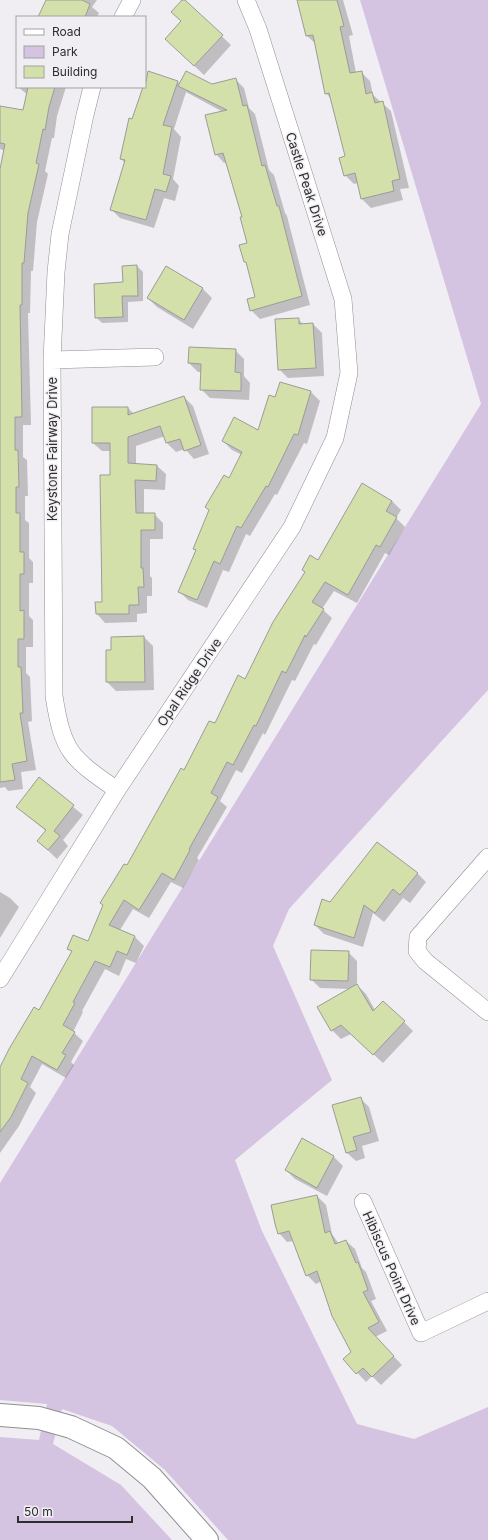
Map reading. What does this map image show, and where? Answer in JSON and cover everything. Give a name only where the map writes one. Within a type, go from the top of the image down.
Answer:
[{"type":"street","points":[[124,16],[132,0]]},
{"type":"street","name":"Castle Peak Drive","points":[[246,0],[258,29],[343,299],[349,373]]},
{"type":"street","name":"Keystone Fairway Drive","points":[[92,88],[84,115],[60,234],[52,360],[54,696],[62,737],[72,755],[86,769],[117,790]]},
{"type":"street","points":[[52,360],[155,357]]},
{"type":"street","name":"Opal Ridge Drive","points":[[0,979],[117,790],[292,527],[335,438],[349,373]]},
{"type":"street","points":[[488,857],[418,937],[417,951],[425,961],[488,1012]]},
{"type":"street","name":"Hibiscus Point Drive","points":[[363,1202],[421,1333],[488,1301]]},
{"type":"street","points":[[0,1415],[39,1418],[71,1427],[116,1448],[152,1478],[207,1540]]},
{"type":"green space","points":[[360,0],[488,0],[488,690],[289,909],[273,946],[332,1080],[235,1160],[262,1231],[357,1424],[414,1439],[488,1407],[488,1540],[228,1540],[165,1470],[112,1426],[62,1409],[53,1444],[121,1485],[172,1540],[0,1540],[0,1437],[39,1440],[47,1404],[0,1400],[0,1183],[481,404]]},
{"type":"building","points":[[46,0],[82,0],[90,4],[85,16],[38,16]]},
{"type":"building","points":[[182,0],[185,0],[223,35],[194,66],[165,39],[181,21],[171,12]]},
{"type":"building","points":[[297,0],[337,0],[344,26],[340,27],[350,73],[362,71],[366,94],[372,92],[375,103],[383,101],[400,179],[392,181],[394,191],[361,199],[355,173],[344,176],[339,158],[345,156],[329,93],[325,94],[313,35],[306,36]]},
{"type":"building","points":[[148,71],[178,81],[163,125],[172,127],[163,174],[171,176],[166,192],[155,189],[146,220],[110,210],[125,160],[120,159],[129,118],[132,119],[143,88],[146,88]]},
{"type":"building","points":[[186,71],[212,84],[236,78],[243,106],[247,105],[262,166],[265,165],[277,206],[279,206],[302,296],[250,311],[247,299],[255,297],[246,262],[244,262],[239,245],[247,243],[240,217],[242,217],[223,153],[215,155],[205,115],[227,110],[178,86]]},
{"type":"building","points":[[28,88],[55,88],[49,107],[45,130],[43,129],[36,163],[39,164],[28,213],[24,263],[22,263],[22,305],[20,305],[22,417],[15,417],[15,450],[18,450],[19,487],[16,487],[16,513],[20,513],[20,552],[24,552],[24,574],[20,574],[20,611],[24,610],[24,639],[18,639],[18,667],[21,667],[23,713],[20,713],[27,761],[12,764],[15,780],[0,782],[0,169],[5,144],[0,143],[0,106],[23,110]]},
{"type":"building","points":[[137,265],[138,296],[122,296],[123,317],[95,318],[94,284],[123,282],[122,266]]},
{"type":"building","points":[[166,266],[203,288],[184,320],[147,298]]},
{"type":"building","points":[[299,318],[299,324],[313,323],[316,368],[278,370],[275,319]]},
{"type":"building","points":[[189,347],[236,349],[235,372],[241,373],[241,391],[200,390],[201,364],[188,363]]},
{"type":"building","points":[[280,382],[311,391],[298,435],[294,434],[268,487],[266,486],[241,528],[237,526],[220,564],[214,561],[197,600],[178,592],[196,550],[193,549],[209,510],[205,507],[224,475],[229,478],[242,452],[222,441],[234,417],[258,430],[269,395],[275,397]]},
{"type":"building","points":[[184,396],[201,445],[184,451],[180,439],[166,443],[160,426],[128,437],[128,463],[157,465],[156,481],[135,480],[136,513],[155,513],[155,530],[141,530],[141,568],[143,568],[144,587],[138,587],[139,605],[129,605],[129,614],[96,614],[95,602],[102,602],[100,475],[110,475],[110,443],[92,443],[92,407],[128,407],[128,415]]},
{"type":"building","points":[[362,483],[392,501],[386,511],[397,517],[380,547],[376,545],[348,595],[325,582],[312,602],[324,609],[306,637],[305,635],[286,673],[282,671],[256,726],[254,725],[233,765],[227,762],[211,793],[218,797],[189,849],[190,850],[174,880],[162,873],[139,910],[124,900],[109,925],[135,936],[127,955],[117,951],[110,967],[95,961],[73,1002],[75,1003],[63,1025],[75,1032],[62,1053],[66,1055],[57,1070],[32,1056],[21,1079],[28,1083],[11,1117],[0,1132],[0,1067],[9,1049],[34,1007],[39,1010],[72,951],[67,949],[73,935],[88,941],[103,905],[100,903],[124,864],[127,865],[181,768],[184,770],[209,721],[215,723],[238,675],[245,679],[273,622],[305,572],[302,570],[310,555],[318,560]]},
{"type":"building","points":[[144,636],[145,682],[106,682],[106,650],[111,650],[111,637]]},
{"type":"building","points":[[39,777],[74,805],[54,831],[60,836],[48,850],[37,841],[46,830],[16,807]]},
{"type":"building","points":[[377,842],[418,873],[400,895],[393,889],[375,913],[364,905],[354,938],[314,925],[322,899],[330,902]]},
{"type":"building","points":[[311,950],[349,951],[348,981],[310,980]]},
{"type":"building","points":[[357,984],[373,1011],[383,1001],[405,1021],[373,1055],[341,1025],[331,1031],[317,1007]]},
{"type":"building","points":[[361,1097],[371,1132],[353,1137],[357,1150],[346,1153],[332,1105]]},
{"type":"building","points":[[302,1138],[334,1156],[317,1188],[285,1170]]},
{"type":"building","points":[[317,1195],[325,1233],[330,1231],[335,1244],[346,1240],[356,1263],[358,1262],[368,1290],[363,1292],[379,1322],[368,1328],[394,1356],[372,1377],[363,1368],[356,1374],[343,1359],[351,1352],[332,1316],[317,1271],[306,1276],[289,1231],[278,1234],[271,1205]]}]
